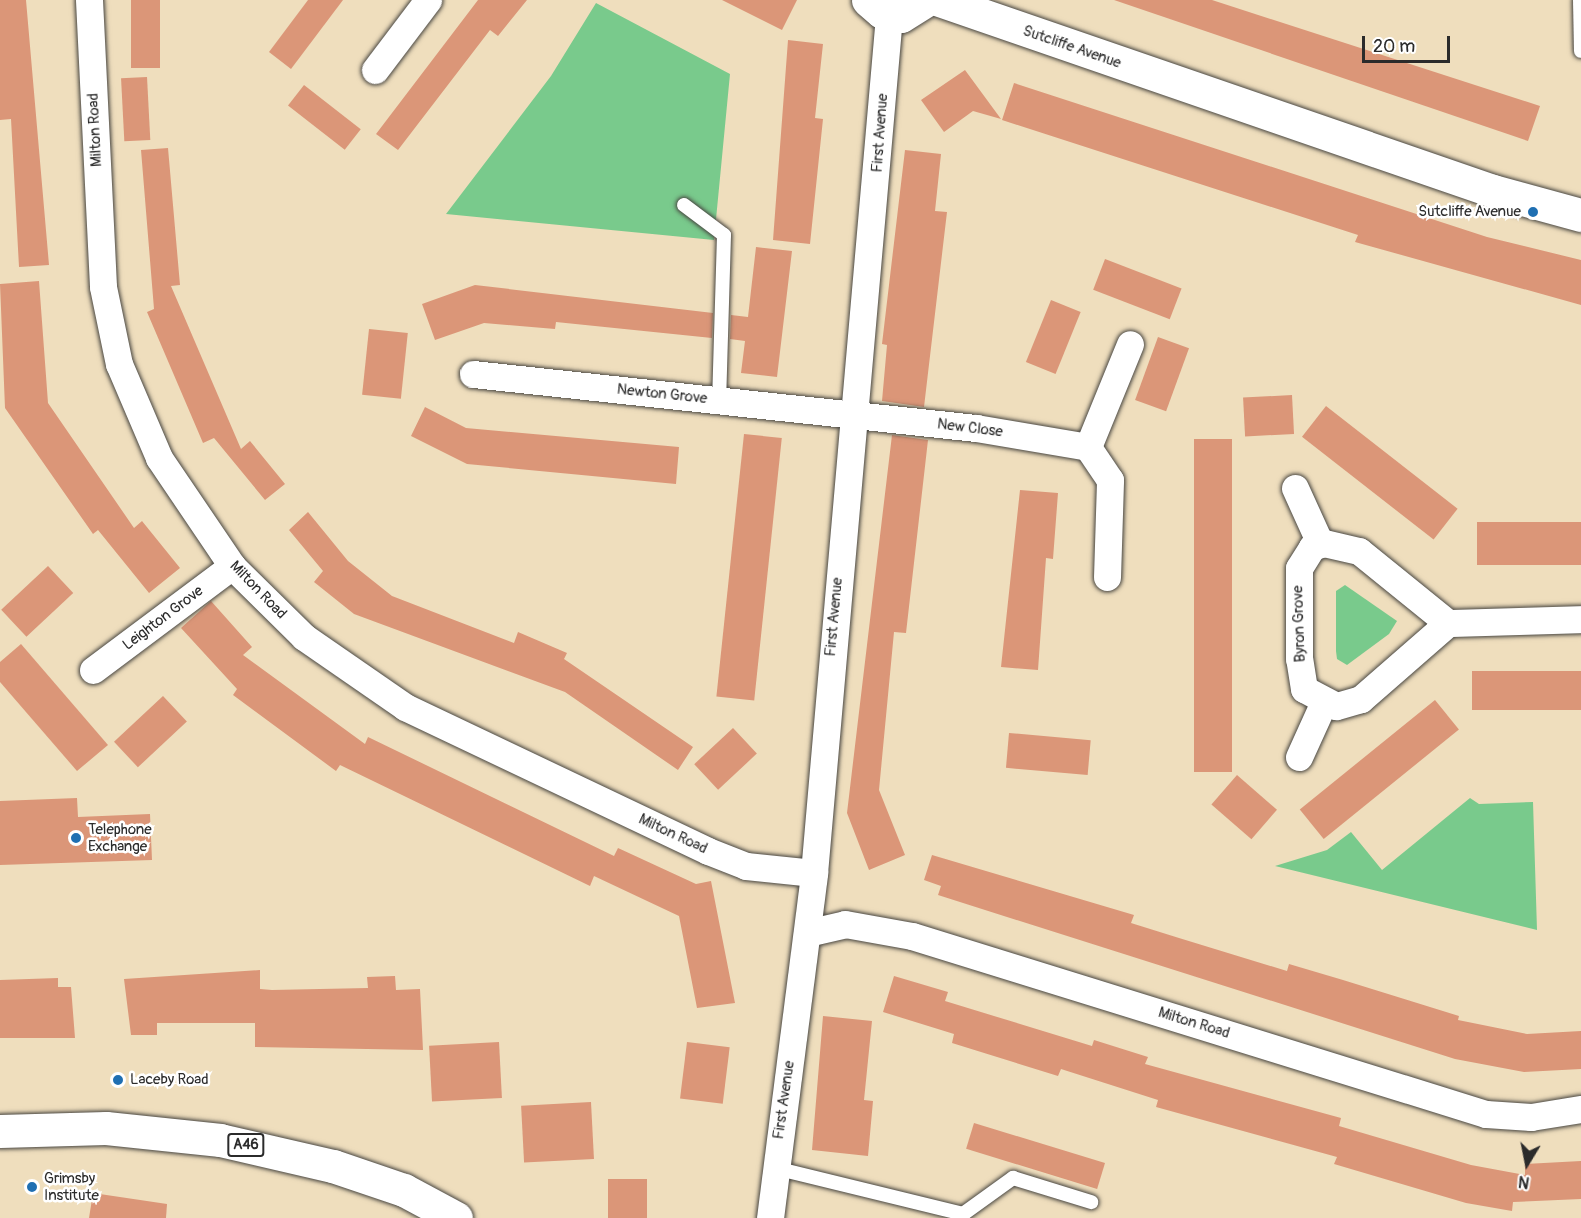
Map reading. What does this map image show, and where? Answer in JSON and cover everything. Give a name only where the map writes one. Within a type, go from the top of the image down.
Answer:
[{"type":"main road","points":[[879,7],[908,15],[927,0]]},
{"type":"main road","name":"Sutcliffe Avenue","points":[[939,0],[1493,191],[1581,215]]},
{"type":"main road","name":"A46","points":[[8,1126],[106,1128],[220,1140],[333,1166],[447,1215]]},
{"type":"street","name":"Milton Road","points":[[89,0],[103,287],[119,364],[159,458],[232,566],[304,637],[405,708],[708,851],[746,866],[814,873]]},
{"type":"street","points":[[375,70],[428,0]]},
{"type":"street","name":"First Avenue","points":[[770,1218],[814,873],[851,414],[879,7]]},
{"type":"street","points":[[1107,577],[1110,480],[1088,447],[1130,344]]},
{"type":"street","name":"Newton Grove","points":[[473,374],[851,414]]},
{"type":"street","name":"New Close","points":[[851,414],[1088,447]]},
{"type":"street","points":[[1295,488],[1320,543],[1359,551],[1449,623]]},
{"type":"street","name":"Byron Grove","points":[[1320,543],[1303,556],[1299,568],[1297,604],[1301,678],[1304,689],[1323,704]]},
{"type":"street","name":"Leighton Grove","points":[[93,670],[232,566]]},
{"type":"street","points":[[1299,757],[1323,704],[1361,699],[1449,623],[1581,619]]},
{"type":"street","name":"Milton Road","points":[[807,933],[845,924],[912,936],[1486,1114],[1531,1117],[1581,1109]]},
{"type":"lane","points":[[1580,0],[1581,51]]},
{"type":"lane","points":[[684,205],[724,235],[719,400]]},
{"type":"lane","points":[[775,1168],[963,1214],[1013,1178],[1091,1202]]},
{"type":"green space","points":[[596,3],[730,74],[714,240],[446,214],[551,76]]},
{"type":"green space","points":[[1345,585],[1397,621],[1389,634],[1347,665],[1337,659],[1336,651],[1336,591]]},
{"type":"green space","points":[[1470,798],[1479,804],[1533,802],[1537,930],[1275,866],[1327,850],[1351,832],[1382,870]]},
{"type":"building","points":[[0,0],[26,0],[49,265],[19,267],[11,119],[0,120]]},
{"type":"building","points":[[131,0],[160,0],[160,68],[131,68]]},
{"type":"building","points":[[308,0],[343,0],[291,69],[269,52]]},
{"type":"building","points":[[478,0],[527,0],[498,36],[490,30],[398,150],[376,134]]},
{"type":"building","points":[[722,0],[797,0],[782,30]]},
{"type":"building","points":[[1114,0],[1212,0],[1540,106],[1528,141]]},
{"type":"building","points":[[788,40],[823,44],[815,118],[823,119],[810,244],[773,240]]},
{"type":"building","points":[[965,70],[1001,119],[973,111],[944,132],[921,100]]},
{"type":"building","points":[[147,77],[150,140],[124,141],[121,78]]},
{"type":"building","points":[[1014,83],[1487,237],[1581,260],[1581,305],[1355,242],[1358,235],[1002,120]]},
{"type":"building","points":[[304,85],[361,129],[345,150],[288,105]]},
{"type":"building","points":[[168,148],[180,285],[171,286],[241,449],[250,441],[285,484],[265,500],[214,438],[203,443],[147,312],[154,309],[141,150]]},
{"type":"building","points":[[905,150],[941,154],[935,211],[947,212],[924,407],[882,401],[887,345],[882,344]]},
{"type":"building","points":[[756,247],[792,251],[777,377],[741,373],[745,341],[730,339],[731,315],[748,317]]},
{"type":"building","points":[[1105,259],[1182,288],[1170,319],[1093,290]]},
{"type":"building","points":[[39,281],[48,403],[134,528],[142,521],[180,568],[149,593],[98,530],[93,534],[5,408],[0,284]]},
{"type":"building","points":[[475,285],[713,313],[712,338],[556,322],[555,329],[484,323],[435,340],[422,304]]},
{"type":"building","points":[[1051,300],[1081,312],[1056,374],[1026,362]]},
{"type":"building","points":[[369,329],[408,333],[401,399],[362,395]]},
{"type":"building","points":[[1158,337],[1189,348],[1166,411],[1135,400]]},
{"type":"building","points":[[1292,395],[1294,434],[1245,437],[1243,398]]},
{"type":"building","points":[[1326,406],[1458,509],[1434,540],[1302,437]]},
{"type":"building","points":[[425,407],[466,428],[679,447],[676,484],[467,464],[411,436]]},
{"type":"building","points":[[744,434],[782,438],[754,701],[716,697]]},
{"type":"building","points":[[892,435],[928,440],[906,633],[894,632],[879,790],[905,855],[869,870],[847,813]]},
{"type":"building","points":[[1194,439],[1232,439],[1232,772],[1194,772]]},
{"type":"building","points":[[1020,490],[1058,493],[1053,559],[1046,558],[1038,670],[1001,667]]},
{"type":"building","points":[[308,512],[348,561],[392,596],[514,643],[518,632],[567,653],[564,659],[693,747],[678,770],[565,692],[354,614],[314,582],[323,571],[289,530]]},
{"type":"building","points":[[1477,522],[1581,522],[1581,565],[1477,565]]},
{"type":"building","points":[[48,566],[73,593],[26,637],[1,610]]},
{"type":"building","points":[[211,601],[252,647],[243,655],[365,744],[368,737],[614,856],[618,848],[696,884],[711,881],[735,1003],[697,1008],[679,916],[594,876],[590,886],[340,765],[336,771],[233,695],[237,689],[181,628]]},
{"type":"building","points":[[21,644],[108,745],[77,771],[0,682],[0,662]]},
{"type":"building","points":[[1472,671],[1581,671],[1581,710],[1472,710]]},
{"type":"building","points":[[163,696],[187,722],[138,767],[114,742]]},
{"type":"building","points":[[1435,700],[1459,730],[1324,839],[1300,810]]},
{"type":"building","points":[[733,728],[757,754],[718,790],[694,764]]},
{"type":"building","points":[[1009,733],[1091,740],[1088,775],[1006,768]]},
{"type":"building","points":[[1237,775],[1277,810],[1251,839],[1211,804]]},
{"type":"building","name":"Telephone Exchange","points":[[77,798],[78,817],[150,814],[152,860],[0,865],[0,801]]},
{"type":"building","points":[[932,855],[1134,915],[1131,923],[1287,971],[1289,964],[1343,980],[1459,1016],[1458,1020],[1527,1034],[1581,1031],[1581,1069],[1524,1072],[1455,1059],[938,895],[941,886],[924,880]]},
{"type":"building","points":[[260,970],[260,989],[272,990],[368,988],[367,977],[395,976],[396,990],[420,989],[423,1050],[255,1047],[255,1023],[157,1023],[157,1035],[131,1035],[124,979]]},
{"type":"building","points":[[894,976],[948,992],[945,1001],[1092,1046],[1094,1040],[1148,1057],[1145,1064],[1341,1118],[1339,1126],[1471,1165],[1525,1175],[1525,1164],[1581,1161],[1581,1199],[1513,1202],[1512,1211],[1466,1203],[1334,1164],[1337,1157],[1156,1107],[1158,1100],[1061,1069],[1058,1076],[952,1043],[954,1034],[883,1012]]},
{"type":"building","points":[[58,978],[58,987],[71,987],[75,1038],[0,1038],[0,980]]},
{"type":"building","points":[[823,1016],[872,1021],[864,1100],[873,1101],[868,1156],[812,1150]]},
{"type":"building","points":[[499,1042],[502,1098],[432,1102],[429,1046]]},
{"type":"building","points":[[687,1042],[730,1047],[723,1104],[680,1099]]},
{"type":"building","points":[[591,1102],[594,1159],[524,1163],[521,1106]]},
{"type":"building","points":[[974,1123],[1105,1163],[1097,1189],[966,1149]]},
{"type":"building","points":[[608,1179],[647,1179],[647,1218],[608,1218]]},
{"type":"building","points":[[93,1193],[167,1204],[166,1218],[89,1218]]},
{"type":"place","name":"Sutcliffe Avenue","points":[[1533,212]]},
{"type":"place","name":"Telephone Exchange","points":[[76,838]]},
{"type":"place","name":"Laceby Road","points":[[118,1080]]},
{"type":"place","name":"Grimsby Institute","points":[[32,1187]]}]
